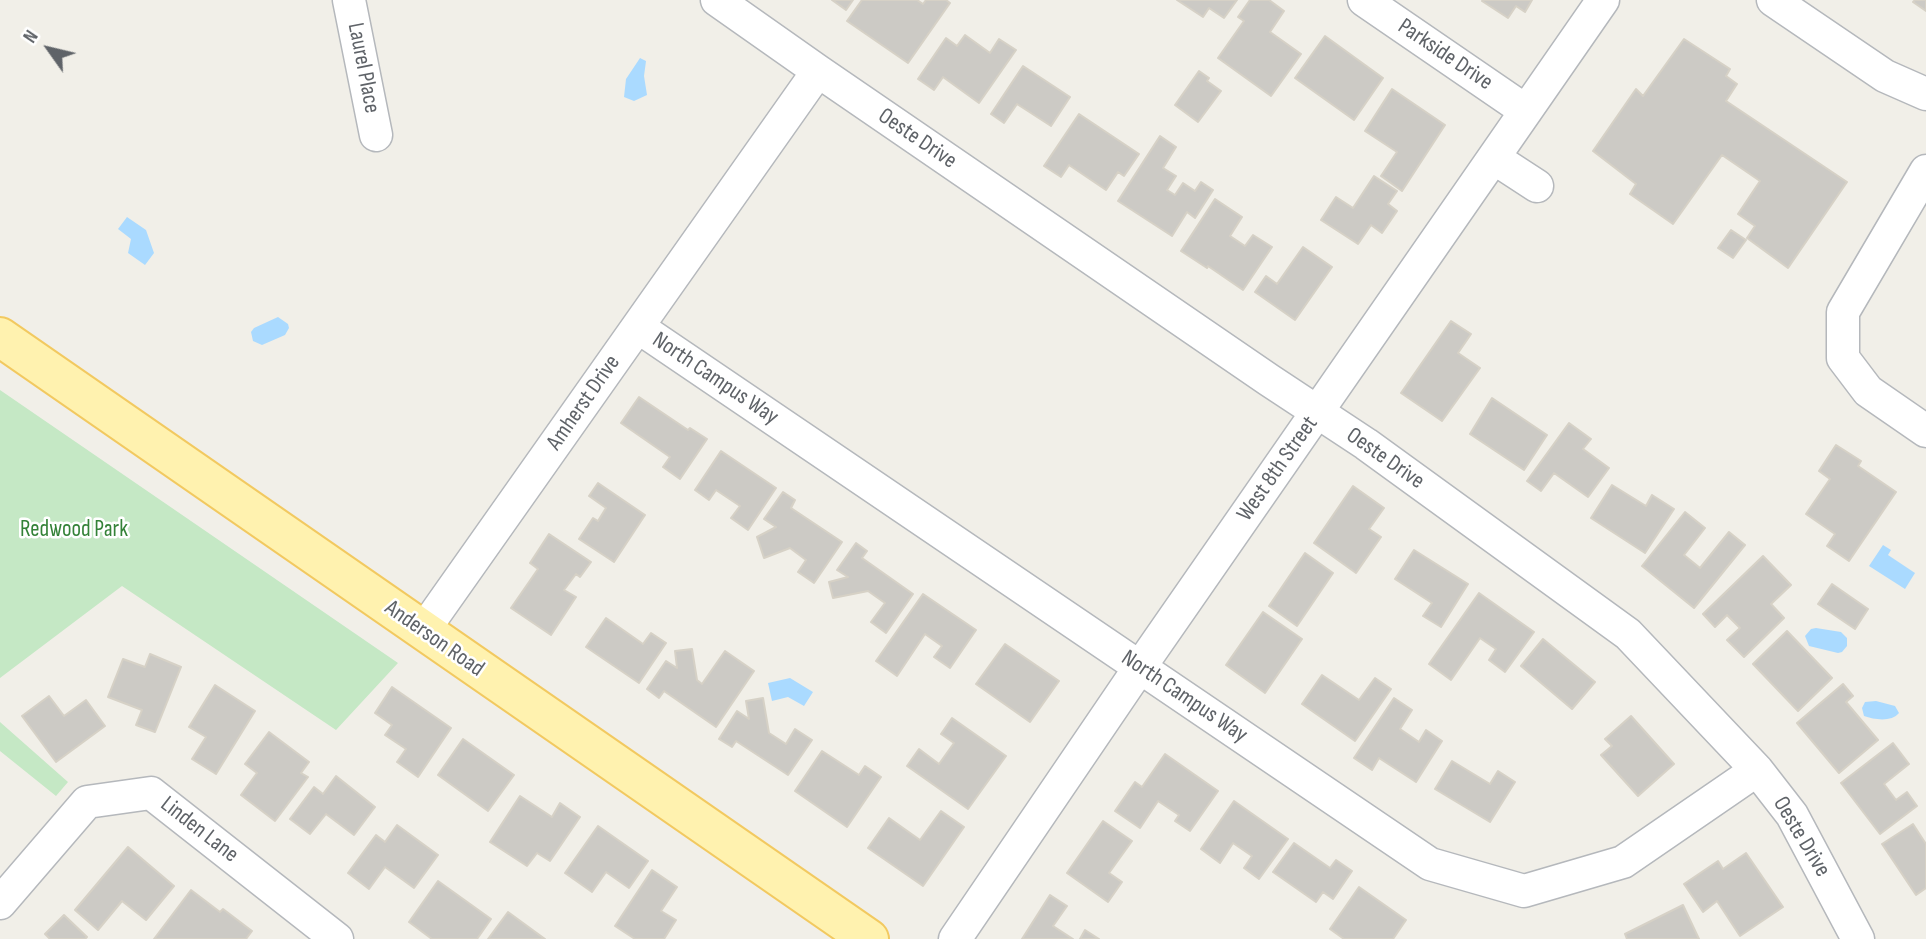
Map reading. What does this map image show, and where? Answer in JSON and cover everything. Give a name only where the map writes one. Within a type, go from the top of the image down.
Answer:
[{"type":"main road","name":"Anderson Road","points":[[0,337],[869,939]]},
{"type":"street","name":"Laurel Place","points":[[349,0],[376,135]]},
{"type":"street","name":"Oeste Drive","points":[[717,0],[1366,443],[1628,634],[1757,770],[1793,814],[1858,939]]},
{"type":"street","name":"Parkside Drive","points":[[1364,0],[1525,111]]},
{"type":"street","name":"West 8th Street","points":[[955,939],[1140,667],[1603,0]]},
{"type":"street","points":[[1773,0],[1885,76],[1926,94]]},
{"type":"street","name":"Amherst Drive","points":[[423,631],[818,71]]},
{"type":"street","points":[[1494,158],[1537,186]]},
{"type":"street","points":[[1926,171],[1843,312],[1843,358],[1868,391],[1926,431]]},
{"type":"street","name":"North Campus Way","points":[[638,327],[1430,864],[1524,891],[1623,862],[1757,770]]},
{"type":"street","name":"Linden Lane","points":[[0,903],[87,802],[151,793],[337,939]]},
{"type":"green space","name":"Redwood Park","points":[[0,390],[398,663],[336,730],[122,586],[0,678]]},
{"type":"green space","points":[[0,722],[68,782],[56,796],[0,751]]},
{"type":"water","points":[[640,58],[646,61],[644,76],[647,95],[634,101],[624,97],[626,79]]},
{"type":"water","points":[[127,217],[146,230],[154,253],[145,265],[128,253],[131,239],[118,229]]},
{"type":"water","points":[[278,317],[288,324],[285,335],[262,345],[253,341],[251,332],[254,328]]},
{"type":"water","points":[[1883,545],[1891,550],[1888,555],[1915,573],[1905,589],[1869,566]]},
{"type":"water","points":[[1811,629],[1841,632],[1847,638],[1847,646],[1838,653],[1809,646],[1805,636]]},
{"type":"water","points":[[790,678],[813,692],[804,706],[788,697],[772,701],[768,683]]},
{"type":"water","points":[[1876,701],[1895,706],[1899,713],[1892,718],[1883,719],[1864,716],[1862,708],[1865,702]]},
{"type":"building","points":[[832,0],[853,0],[846,10]]},
{"type":"building","points":[[862,0],[917,0],[923,4],[926,0],[946,0],[950,3],[908,63],[847,21]]},
{"type":"building","points":[[1177,0],[1237,0],[1224,18],[1209,8],[1203,17]]},
{"type":"building","points":[[1250,0],[1269,0],[1284,11],[1270,32],[1301,54],[1271,96],[1218,58],[1244,21],[1238,17]]},
{"type":"building","points":[[1483,0],[1532,0],[1525,12],[1516,6],[1508,18]]},
{"type":"building","points":[[1926,0],[1926,11],[1913,2]]},
{"type":"building","points":[[965,35],[990,53],[999,39],[1016,50],[979,103],[943,77],[934,90],[918,79],[946,38],[957,46]]},
{"type":"building","points":[[1325,36],[1383,78],[1354,120],[1295,78]]},
{"type":"building","points":[[1684,39],[1730,69],[1726,76],[1737,84],[1726,101],[1847,182],[1788,268],[1747,238],[1755,226],[1738,214],[1760,181],[1722,155],[1673,224],[1630,194],[1636,184],[1593,151],[1636,89],[1643,96]]},
{"type":"building","points":[[1023,66],[1070,97],[1051,126],[1017,104],[1004,123],[991,114]]},
{"type":"building","points":[[1199,71],[1221,91],[1198,122],[1175,105]]},
{"type":"building","points":[[1392,89],[1445,125],[1402,191],[1381,176],[1397,152],[1365,131]]},
{"type":"building","points":[[1079,114],[1139,154],[1124,176],[1118,172],[1106,190],[1069,165],[1061,177],[1044,166]]},
{"type":"building","points":[[1160,136],[1176,147],[1163,168],[1176,176],[1167,190],[1175,195],[1183,183],[1195,191],[1201,182],[1213,190],[1195,218],[1187,212],[1172,236],[1118,201]]},
{"type":"building","points":[[1374,176],[1397,191],[1388,204],[1397,211],[1382,233],[1371,225],[1358,244],[1321,220],[1336,197],[1353,208]]},
{"type":"building","points":[[1215,199],[1242,217],[1230,236],[1245,246],[1253,235],[1272,247],[1243,290],[1181,251]]},
{"type":"building","points":[[1731,230],[1746,240],[1733,258],[1718,248]]},
{"type":"building","points":[[1303,247],[1332,267],[1295,320],[1255,292],[1266,276],[1277,284]]},
{"type":"building","points":[[1451,321],[1471,334],[1458,353],[1480,368],[1442,421],[1401,393]]},
{"type":"building","points":[[639,397],[688,430],[690,428],[707,439],[680,479],[663,467],[670,457],[621,423]]},
{"type":"building","points":[[1492,398],[1547,435],[1524,470],[1470,434]]},
{"type":"building","points":[[1569,423],[1591,439],[1583,449],[1609,468],[1588,497],[1554,473],[1541,491],[1527,481]]},
{"type":"building","points":[[1836,445],[1861,461],[1858,466],[1896,492],[1849,561],[1827,546],[1835,534],[1806,514],[1830,479],[1819,471]]},
{"type":"building","points":[[721,451],[776,488],[748,530],[731,518],[740,506],[716,490],[709,500],[695,490]]},
{"type":"building","points":[[598,483],[645,515],[614,562],[579,539],[593,518],[598,521],[606,508],[589,496]]},
{"type":"building","points":[[1612,485],[1646,506],[1652,495],[1674,509],[1645,553],[1591,518]]},
{"type":"building","points":[[1353,486],[1384,508],[1369,529],[1381,537],[1356,573],[1314,543]]},
{"type":"building","points":[[783,492],[795,500],[791,508],[842,542],[814,583],[798,572],[806,560],[790,548],[764,558],[757,537],[776,527],[764,519]]},
{"type":"building","points":[[1685,512],[1705,528],[1684,555],[1700,568],[1729,532],[1745,545],[1694,608],[1642,566]]},
{"type":"building","points":[[549,534],[591,562],[580,577],[576,574],[564,590],[576,597],[551,635],[511,608],[538,569],[530,563]]},
{"type":"building","points":[[856,543],[867,551],[862,558],[913,594],[886,633],[871,622],[885,603],[868,591],[833,598],[829,582],[848,577],[837,570]]},
{"type":"building","points":[[1414,550],[1468,584],[1441,627],[1423,616],[1432,603],[1395,579]]},
{"type":"building","points":[[1305,553],[1333,573],[1297,626],[1269,606]]},
{"type":"building","points":[[1763,556],[1791,585],[1771,604],[1784,618],[1744,657],[1727,640],[1740,628],[1727,615],[1715,627],[1703,614]]},
{"type":"building","points":[[1832,584],[1868,609],[1855,629],[1818,604]]},
{"type":"building","points":[[1479,593],[1534,632],[1505,672],[1489,660],[1496,649],[1480,638],[1451,680],[1429,664]]},
{"type":"building","points":[[923,594],[976,630],[950,668],[934,657],[942,646],[925,634],[897,676],[876,661]]},
{"type":"building","points":[[1263,612],[1302,639],[1265,693],[1226,665]]},
{"type":"building","points":[[606,618],[643,644],[651,633],[666,643],[639,683],[586,647]]},
{"type":"building","points":[[1787,631],[1832,678],[1798,711],[1753,664]]},
{"type":"building","points":[[1543,639],[1595,682],[1572,709],[1521,666]]},
{"type":"building","points":[[1005,644],[1059,681],[1030,722],[976,684]]},
{"type":"building","points":[[692,649],[697,680],[702,684],[725,651],[754,671],[716,727],[664,691],[659,698],[647,689],[666,661],[677,668],[675,651]]},
{"type":"building","points":[[150,654],[181,667],[155,732],[136,725],[142,710],[108,697],[123,659],[145,667]]},
{"type":"building","points":[[1322,675],[1359,700],[1375,678],[1391,689],[1355,741],[1302,704]]},
{"type":"building","points":[[1843,684],[1853,696],[1846,702],[1878,740],[1839,773],[1797,723]]},
{"type":"building","points":[[215,685],[255,711],[216,774],[192,759],[206,737],[189,727]]},
{"type":"building","points":[[392,687],[451,728],[418,777],[397,762],[406,749],[385,735],[392,725],[375,713]]},
{"type":"building","points":[[49,696],[64,716],[86,700],[105,726],[56,762],[22,716]]},
{"type":"building","points":[[763,698],[769,733],[786,744],[795,729],[812,740],[788,775],[736,741],[732,747],[719,739],[737,711],[749,719],[746,701]]},
{"type":"building","points":[[1394,698],[1412,710],[1400,729],[1419,742],[1426,730],[1442,741],[1416,782],[1379,758],[1372,770],[1354,758]]},
{"type":"building","points":[[1631,716],[1674,764],[1638,796],[1601,755],[1612,746],[1605,739]]},
{"type":"building","points":[[952,718],[1006,756],[968,809],[907,766],[919,749],[939,764],[954,743],[941,734]]},
{"type":"building","points":[[269,732],[309,762],[301,773],[308,777],[275,821],[241,795],[257,773],[245,764]]},
{"type":"building","points":[[463,739],[514,775],[488,811],[438,775]]},
{"type":"building","points":[[1893,743],[1909,764],[1884,784],[1896,800],[1907,792],[1917,806],[1880,834],[1841,783]]},
{"type":"building","points":[[822,751],[859,775],[865,766],[881,777],[847,827],[795,791]]},
{"type":"building","points":[[1165,754],[1218,791],[1190,831],[1175,821],[1179,815],[1158,801],[1140,828],[1115,811],[1135,782],[1142,787]]},
{"type":"building","points":[[1452,761],[1490,784],[1498,771],[1515,782],[1490,822],[1435,789]]},
{"type":"building","points":[[336,776],[375,807],[354,835],[326,814],[310,834],[290,819],[314,787],[323,794]]},
{"type":"building","points":[[520,796],[552,817],[560,803],[580,817],[550,861],[537,853],[527,866],[490,842]]},
{"type":"building","points":[[1234,801],[1288,839],[1259,879],[1244,868],[1252,856],[1233,843],[1220,863],[1201,849]]},
{"type":"building","points":[[941,811],[964,827],[923,886],[868,848],[889,818],[920,840]]},
{"type":"building","points":[[1103,821],[1132,841],[1109,873],[1122,882],[1108,902],[1067,873]]},
{"type":"building","points":[[1913,824],[1926,844],[1926,888],[1916,895],[1882,844]]},
{"type":"building","points":[[397,825],[438,855],[414,888],[385,867],[369,889],[348,873],[376,835],[385,842]]},
{"type":"building","points":[[598,826],[648,861],[629,888],[606,872],[592,892],[565,873]]},
{"type":"building","points":[[1294,843],[1330,868],[1336,860],[1352,871],[1333,899],[1323,892],[1316,902],[1273,872]]},
{"type":"building","points":[[128,847],[174,886],[146,920],[122,901],[98,930],[75,910]]},
{"type":"building","points":[[1746,853],[1783,907],[1740,936],[1717,901],[1703,912],[1684,884],[1718,861],[1723,869]]},
{"type":"building","points":[[652,870],[677,887],[661,911],[676,920],[664,939],[635,939],[615,926]]},
{"type":"building","points":[[438,881],[491,919],[477,939],[432,939],[409,922]]},
{"type":"building","points":[[1359,887],[1406,920],[1393,939],[1344,939],[1330,929]]},
{"type":"building","points":[[191,890],[252,931],[246,939],[154,939]]},
{"type":"building","points":[[1050,895],[1067,906],[1053,926],[1073,939],[1022,939]]},
{"type":"building","points":[[1683,905],[1699,939],[1627,939],[1625,934]]},
{"type":"building","points":[[508,912],[545,939],[488,939]]},
{"type":"building","points":[[64,915],[87,937],[85,939],[50,939],[45,934]]},
{"type":"building","points":[[1085,930],[1099,939],[1080,939]]}]
